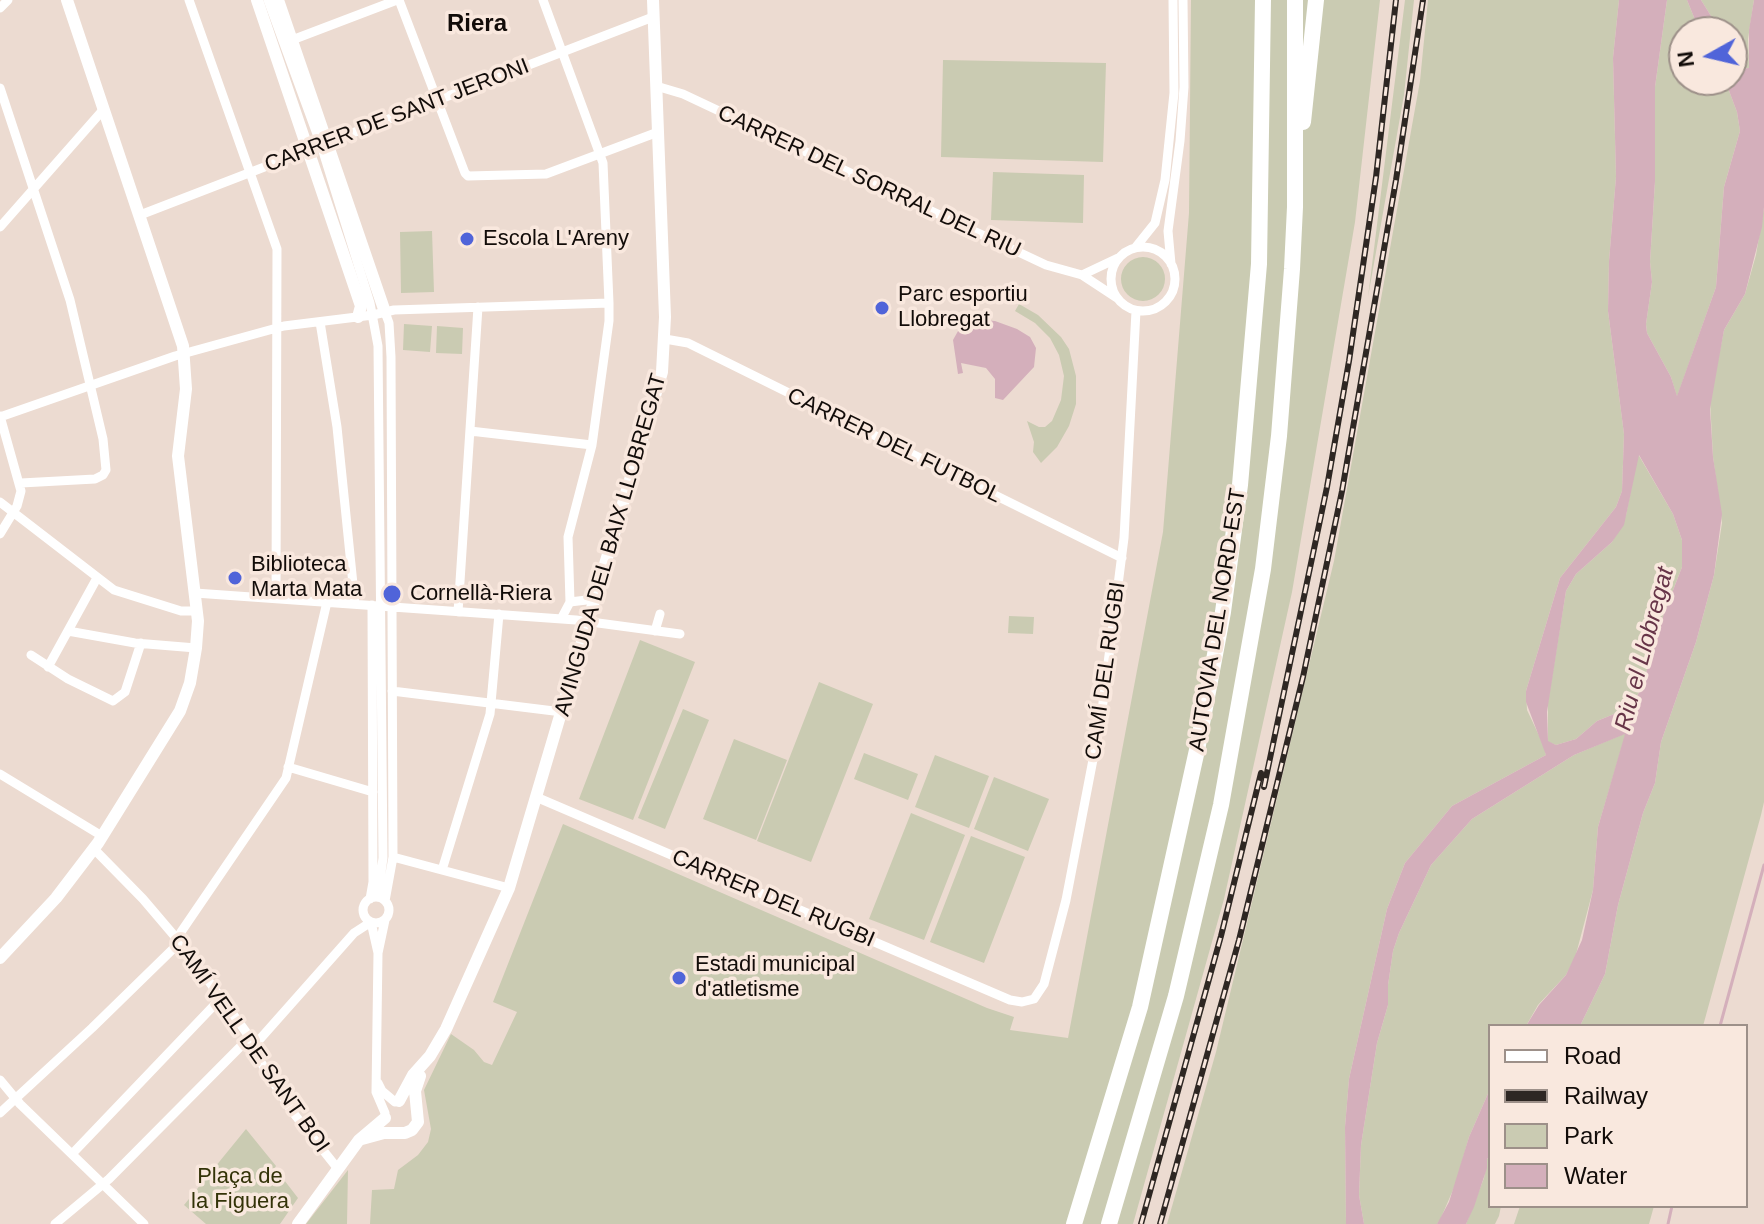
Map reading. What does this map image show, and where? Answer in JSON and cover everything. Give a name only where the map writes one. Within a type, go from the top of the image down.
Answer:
[{"type":"highway","name":"AUTOVIA DEL NORD-EST","points":[[1074,1224],[1140,1007],[1187,796],[1223,612],[1240,485],[1259,264],[1263,0]]},
{"type":"highway","name":"AUTOVIA DEL NORD-EST","points":[[1109,1224],[1176,996],[1235,734],[1263,569],[1290,309],[1295,195],[1295,0]]},
{"type":"highway","points":[[1295,195],[1316,0]]},
{"type":"street","points":[[0,8],[8,0]]},
{"type":"street","points":[[0,958],[56,898],[94,849],[180,711],[190,683],[196,648],[197,611],[178,456],[186,389],[184,354],[172,306],[67,0]]},
{"type":"street","points":[[189,0],[277,249],[276,598]]},
{"type":"street","points":[[257,0],[361,306],[358,317]]},
{"type":"street","points":[[268,0],[324,144]]},
{"type":"street","points":[[278,0],[379,314],[389,323],[391,357],[373,792],[373,882],[378,898],[389,911],[378,953],[377,1099],[388,1128],[395,1133]]},
{"type":"street","points":[[292,40],[398,0],[468,176],[546,174],[658,132]]},
{"type":"street","points":[[543,0],[603,163],[609,303],[592,445],[568,537],[570,602],[561,619]]},
{"type":"street","name":"AVINGUDA DEL BAIX LLOBREGAT","points":[[397,1101],[446,1029],[509,888],[662,372],[665,339],[653,0]]},
{"type":"street","points":[[1082,275],[1135,248],[1155,223],[1165,180],[1174,93],[1173,0]]},
{"type":"street","points":[[1121,256],[1114,265],[1112,275],[1117,298],[1136,311],[1154,309],[1170,296],[1175,280],[1168,231],[1184,87],[1183,0]]},
{"type":"street","name":"CARRER DE SANT JERONI","points":[[140,215],[653,17]]},
{"type":"street","name":"CARRER DEL SORRAL DEL RIU","points":[[656,86],[689,97],[1046,265],[1082,275],[1117,298]]},
{"type":"street","points":[[0,88],[70,300],[103,439],[106,470],[95,479],[21,483]]},
{"type":"street","points":[[0,227],[103,110]]},
{"type":"street","points":[[1135,248],[1156,250],[1171,264]]},
{"type":"street","points":[[0,534],[14,513],[20,498],[21,483],[0,416],[184,354],[277,328],[379,314],[609,303]]},
{"type":"street","points":[[458,612],[478,307]]},
{"type":"street","name":"CAMÍ DEL RUGBI","points":[[1010,1000],[1028,1002],[1039,993],[1059,926],[1092,770],[1122,558],[1132,431],[1136,311]]},
{"type":"street","points":[[320,322],[337,427],[355,604]]},
{"type":"street","name":"CARRER DEL FUTBOL","points":[[665,339],[688,343],[1122,558]]},
{"type":"street","points":[[470,431],[592,445]]},
{"type":"street","points":[[0,502],[97,578],[129,596],[181,611],[197,611]]},
{"type":"street","points":[[48,667],[97,578]]},
{"type":"street","points":[[195,593],[561,619],[680,634]]},
{"type":"street","points":[[570,602],[595,599]]},
{"type":"street","points":[[0,1113],[175,947],[286,778],[327,602]]},
{"type":"street","points":[[378,953],[371,922],[364,909],[378,898],[393,857],[392,691],[382,606]]},
{"type":"street","points":[[378,898],[383,858],[382,606]]},
{"type":"street","points":[[442,870],[491,703],[499,614]]},
{"type":"street","points":[[655,631],[660,614]]},
{"type":"street","points":[[68,631],[196,648]]},
{"type":"street","points":[[31,655],[106,699],[115,701],[125,692],[141,643]]},
{"type":"street","points":[[392,691],[562,712]]},
{"type":"street","points":[[288,767],[373,792]]},
{"type":"street","points":[[0,774],[102,836]]},
{"type":"street","name":"CARRER DEL RUGBI","points":[[536,797],[1010,1000]]},
{"type":"street","name":"CAMÍ VELL DE SANT BOI","points":[[94,849],[178,940],[221,998],[291,1110],[338,1169]]},
{"type":"street","points":[[393,857],[509,888]]},
{"type":"street","points":[[55,1224],[103,1185],[241,1046],[260,1039],[354,933],[371,922],[385,920]]},
{"type":"street","points":[[72,1154],[221,998]]},
{"type":"street","name":"AVINGUDA DEL BAIX LLOBREGAT","points":[[416,1109],[415,1091],[424,1063]]},
{"type":"street","points":[[0,1080],[144,1224]]},
{"type":"street","points":[[359,1140],[405,1133],[418,1122],[416,1109],[408,1102],[397,1101],[382,1091],[378,1083]]},
{"type":"street","points":[[298,1224],[359,1140],[397,1101]]},
{"type":"green space","points":[[1191,0],[1380,0],[1355,222],[1292,592],[1224,899],[1133,1224],[370,1224],[372,1190],[394,1189],[398,1170],[418,1155],[428,1142],[431,1129],[424,1090],[451,1034],[474,1050],[484,1062],[492,1065],[517,1012],[493,1002],[563,824],[1014,1017],[1010,1030],[1068,1038],[1163,532],[1189,213]]},
{"type":"green space","points":[[1405,0],[1414,0],[1404,95],[1368,297]]},
{"type":"green space","points":[[1428,0],[1619,0],[1613,58],[1616,177],[1608,311],[1624,434],[1622,491],[1616,507],[1560,578],[1526,691],[1527,710],[1546,755],[1452,806],[1405,863],[1387,909],[1349,1079],[1345,1127],[1346,1224],[1167,1224],[1216,1052],[1334,561],[1420,81]]},
{"type":"green space","points":[[1667,0],[1687,0],[1694,16],[1668,16],[1668,96],[1731,96],[1740,131],[1724,187],[1716,287],[1677,397],[1671,377],[1647,333],[1646,324],[1652,282],[1655,87]]},
{"type":"green space","points":[[1701,0],[1754,0],[1748,39],[1748,16],[1711,16]]},
{"type":"green space","points":[[943,60],[1106,63],[1103,162],[941,157]]},
{"type":"green space","points":[[993,172],[1084,175],[1083,223],[991,220]]},
{"type":"green space","points":[[1764,207],[1764,802],[1704,1024],[1581,1024],[1605,974],[1618,905],[1643,813],[1655,783],[1661,742],[1696,642],[1714,575],[1722,523],[1713,457],[1710,400],[1724,330],[1745,294],[1756,255]]},
{"type":"green space","points":[[432,231],[434,292],[401,293],[400,232]]},
{"type":"green space","points":[[1143,257],[1159,263],[1165,279],[1159,295],[1143,301],[1127,295],[1121,279],[1127,263]]},
{"type":"green space","points":[[1019,304],[1038,315],[1061,337],[1069,349],[1076,376],[1076,404],[1069,426],[1057,447],[1041,463],[1033,452],[1034,442],[1027,421],[1045,427],[1052,421],[1061,400],[1064,376],[1059,355],[1050,338],[1035,323],[1015,311]]},
{"type":"green space","points":[[404,324],[432,326],[430,352],[403,350]]},
{"type":"green space","points":[[437,326],[463,328],[462,354],[436,353]]},
{"type":"green space","points":[[1638,454],[1673,514],[1682,540],[1682,567],[1637,696],[1624,710],[1597,721],[1576,739],[1556,745],[1548,742],[1548,701],[1566,591],[1576,574],[1612,542],[1626,515]]},
{"type":"green space","points":[[1009,616],[1034,617],[1033,634],[1008,633]]},
{"type":"green space","points":[[640,640],[695,662],[633,820],[579,799]]},
{"type":"green space","points":[[819,682],[873,704],[811,862],[757,841]]},
{"type":"green space","points":[[683,709],[709,720],[665,829],[638,818]]},
{"type":"green space","points":[[1626,733],[1598,827],[1593,890],[1575,958],[1566,975],[1538,1005],[1527,1024],[1488,1024],[1488,1094],[1469,1137],[1456,1183],[1437,1224],[1364,1224],[1359,1195],[1361,1145],[1377,1043],[1388,1005],[1393,951],[1399,933],[1431,865],[1472,819],[1574,755]]},
{"type":"green space","points":[[734,739],[787,760],[756,840],[703,819]]},
{"type":"green space","points":[[864,753],[918,774],[908,800],[854,779]]},
{"type":"green space","points":[[935,755],[989,776],[969,828],[915,807]]},
{"type":"green space","points":[[994,777],[1049,799],[1028,851],[974,829]]},
{"type":"green space","points":[[911,813],[965,835],[924,940],[869,919]]},
{"type":"green space","points":[[971,836],[1025,857],[984,963],[930,942]]},
{"type":"green space","name":"Plaça de la Figuera","points":[[246,1129],[276,1166],[271,1174],[281,1176],[298,1198],[280,1224],[206,1224],[184,1205]]},
{"type":"green space","points":[[1487,1159],[1488,1208],[1501,1208],[1499,1216],[1495,1224],[1466,1224],[1484,1178]]},
{"type":"green space","points":[[348,1170],[347,1224],[306,1224]]},
{"type":"green space","points":[[1519,1208],[1653,1208],[1649,1224],[1514,1224]]},
{"type":"water","points":[[1619,0],[1667,0],[1655,87],[1652,282],[1646,324],[1647,333],[1671,377],[1677,396],[1716,287],[1724,187],[1740,131],[1731,96],[1748,96],[1749,30],[1754,0],[1764,0],[1762,227],[1745,294],[1724,330],[1710,409],[1713,457],[1722,514],[1714,575],[1696,642],[1661,742],[1655,783],[1643,813],[1618,905],[1605,974],[1581,1024],[1527,1024],[1539,1005],[1566,975],[1582,940],[1593,890],[1598,827],[1625,734],[1574,755],[1472,819],[1431,865],[1393,951],[1388,1005],[1377,1043],[1361,1145],[1359,1195],[1364,1224],[1346,1224],[1345,1127],[1349,1079],[1387,909],[1405,863],[1452,806],[1546,755],[1526,702],[1526,691],[1560,578],[1616,507],[1622,491],[1624,434],[1608,311],[1616,177],[1613,58]],"holes":[[[1639,455],[1673,514],[1682,540],[1682,567],[1637,696],[1624,710],[1597,721],[1576,739],[1556,745],[1548,741],[1547,712],[1566,591],[1576,574],[1612,542],[1624,525]]]},
{"type":"water","points":[[1687,0],[1701,0],[1711,16],[1694,16]]},
{"type":"water","points":[[972,319],[995,321],[1017,329],[1030,337],[1036,348],[1034,367],[1003,400],[995,398],[995,379],[986,368],[961,363],[963,373],[958,374],[953,340],[962,324]]},
{"type":"water","points":[[1488,1094],[1487,1168],[1474,1207],[1466,1224],[1437,1224],[1449,1202],[1469,1137]]},
{"type":"waterway","points":[[1721,1024],[1764,865]]},
{"type":"waterway","points":[[1668,1224],[1672,1208]]},
{"type":"railway","points":[[1264,787],[1327,487],[1349,361],[1376,177],[1396,0]]},
{"type":"railway","points":[[1160,1224],[1239,940],[1303,677],[1342,491],[1396,180],[1423,0]]},
{"type":"railway","points":[[1141,1224],[1221,936],[1261,773]]},
{"type":"place","name":"Escola L'Areny","points":[[467,239]]},
{"type":"place","name":"Parc esportiu Llobregat","points":[[882,308]]},
{"type":"place","name":"Biblioteca Marta Mata","points":[[235,578]]},
{"type":"place","name":"Cornellà-Riera","points":[[392,594]]},
{"type":"place","name":"Estadi municipal d'atletisme","points":[[679,978]]},
{"type":"district","name":"Riera","points":[[477,24]]},
{"type":"water label","name":"Riu el Llobregat","points":[[1645,649]]}]
